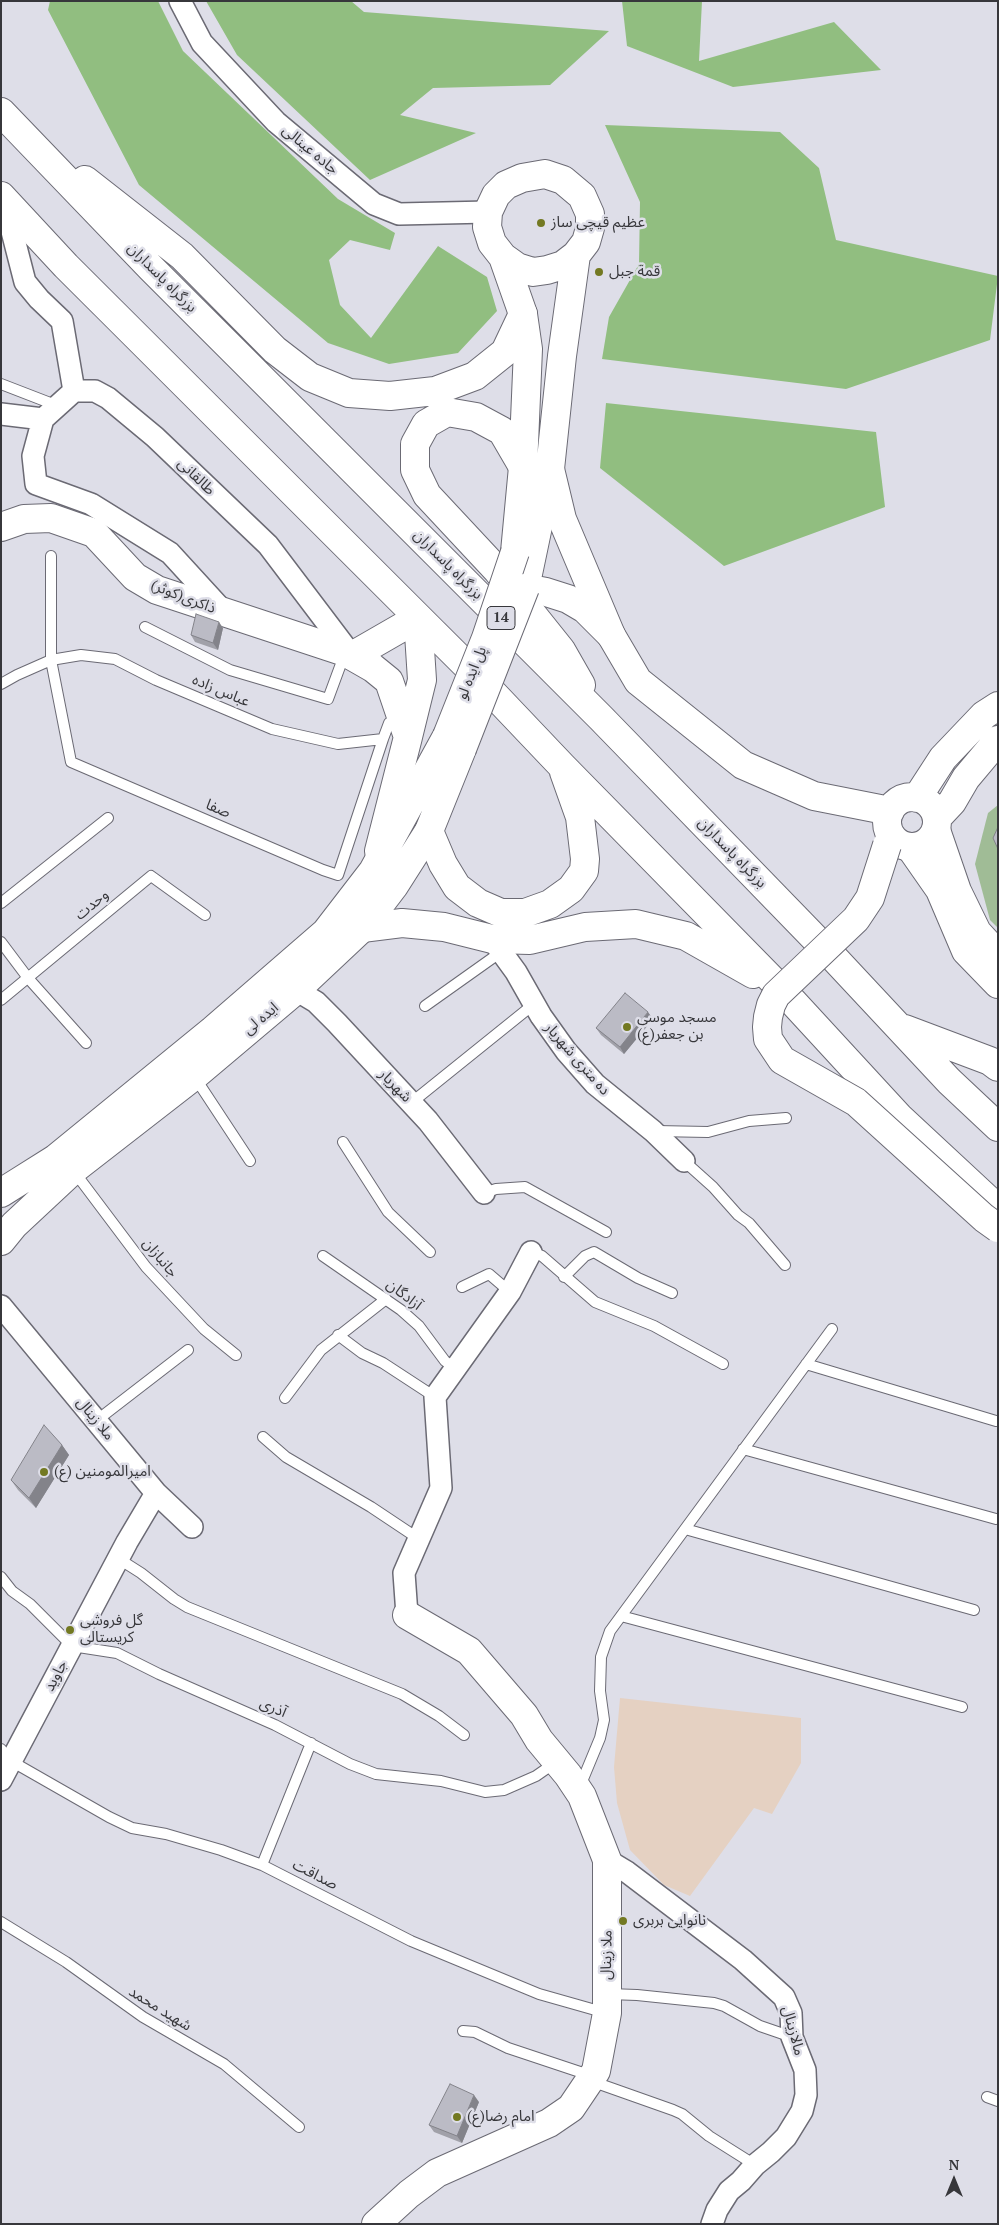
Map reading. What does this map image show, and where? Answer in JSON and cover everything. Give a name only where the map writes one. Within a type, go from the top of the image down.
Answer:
[{"type":"main road","name":"بزرگراه پاسداران","points":[[1,112],[151,268],[600,718],[835,959],[949,1081],[998,1127]]},
{"type":"main road","points":[[31,143],[96,187],[182,256],[275,350],[310,377],[349,393],[390,396],[435,391],[475,376],[505,352],[528,285],[542,279],[559,283],[571,291]]},
{"type":"main road","points":[[545,174],[563,180],[582,196],[590,214],[588,235],[576,255],[563,265],[533,272],[517,267],[503,257],[492,243],[486,227],[488,212],[496,195],[506,185],[522,178],[545,174]]},
{"type":"main road","points":[[2,196],[73,273],[467,666],[562,766],[782,990],[899,1117],[998,1209]]},
{"type":"main road","points":[[576,255],[562,356],[550,469],[562,519],[611,635],[638,682],[743,764],[894,834],[926,843],[966,778],[998,740]]},
{"type":"main road","name":"پل ایده لو","points":[[454,743],[486,638],[516,552],[523,467],[528,349],[520,305],[503,257]]},
{"type":"main road","points":[[523,467],[502,431],[476,417],[447,412],[426,424],[415,444],[415,470],[427,495],[497,570],[560,650],[600,718]]},
{"type":"main road","name":"پل ایده لو","points":[[454,743],[525,588],[550,469]]},
{"type":"main road","name":"ذاکری(کوثر)","points":[[1,527],[24,519],[51,518],[94,533],[134,577],[157,590],[349,654],[372,668],[389,682],[397,731]]},
{"type":"main road","points":[[525,588],[568,599],[585,609],[611,635]]},
{"type":"main road","points":[[349,654],[418,618]]},
{"type":"main road","points":[[373,871],[397,731],[422,680],[418,618]]},
{"type":"main road","points":[[917,798],[943,758],[984,715],[998,706]]},
{"type":"main road","name":"ایده لی","points":[[1,1241],[14,1225],[72,1170],[194,1076],[296,990],[362,928],[394,886],[429,831],[454,743]]},
{"type":"main road","name":"ایده لی","points":[[1,1193],[55,1159],[274,978],[326,932],[373,871],[454,743]]},
{"type":"main road","points":[[429,831],[443,864],[457,887],[478,903],[501,913],[525,913],[550,904],[571,889],[584,871],[585,859],[580,817],[562,766]]},
{"type":"main road","points":[[998,955],[977,932],[957,891],[930,805],[917,798],[901,800],[894,834],[870,898],[856,919],[776,995],[770,1004],[767,1027],[768,1039],[782,1060],[856,1102],[984,1218],[998,1228]]},
{"type":"main road","points":[[894,834],[940,890],[966,951],[998,984]]},
{"type":"main road","points":[[362,928],[402,923],[444,927],[497,945],[530,940],[585,927],[636,924],[686,936],[782,990]]},
{"type":"main road","points":[[898,1027],[990,1061],[998,1067]]},
{"type":"main road","name":"ملا زینال","points":[[376,2224],[409,2194],[437,2173],[562,2116],[571,2108],[592,2079],[599,2057],[607,2003],[607,1860],[582,1796],[539,1740],[524,1715],[469,1651],[406,1615]]},
{"type":"street","name":"جاده عینالی","points":[[180,1],[202,43],[276,122],[374,204],[399,214],[488,212]]},
{"type":"street","points":[[2,196],[25,282],[39,299],[62,321],[74,391],[50,412],[32,456],[36,484],[91,504],[170,553],[224,612]]},
{"type":"street","name":"طالقانی","points":[[74,391],[95,390],[108,398],[155,437],[268,545],[349,654]]},
{"type":"street","points":[[1,414],[50,412]]},
{"type":"street","name":"ده متری شهریار","points":[[497,945],[566,1051],[595,1084],[653,1131],[684,1161]]},
{"type":"street","name":"شهریار","points":[[296,990],[316,1002],[428,1121],[484,1193]]},
{"type":"street","points":[[406,1615],[404,1573],[441,1488],[435,1397],[510,1292],[531,1252]]},
{"type":"street","name":"ملا زینال","points":[[1,1306],[156,1493],[192,1527]]},
{"type":"street","name":"جاوید","points":[[1,1780],[6,1755],[72,1646],[156,1493]]},
{"type":"street","name":"مالازینال","points":[[607,1860],[627,1872],[743,1960],[784,1997],[791,2013],[792,2037],[805,2070],[806,2095],[802,2111],[786,2137],[729,2191],[717,2210],[712,2224]]},
{"type":"lane","points":[[1,384],[50,412]]},
{"type":"lane","points":[[1,684],[51,660],[51,556]]},
{"type":"lane","points":[[145,627],[230,670],[328,699],[349,654]]},
{"type":"lane","name":"عباس زاده","points":[[51,660],[81,655],[115,659],[156,680],[272,730],[338,744],[397,731]]},
{"type":"lane","name":"صفا","points":[[51,660],[71,762],[322,870],[338,875],[397,731]]},
{"type":"lane","points":[[1,903],[108,818]]},
{"type":"lane","name":"وحدت","points":[[1,1000],[151,876],[205,915]]},
{"type":"lane","points":[[1,942],[28,978],[86,1043]]},
{"type":"lane","points":[[425,1006],[497,945]]},
{"type":"lane","points":[[411,1103],[534,1004]]},
{"type":"lane","points":[[194,1076],[250,1160]]},
{"type":"lane","points":[[653,1131],[708,1132],[749,1121],[786,1118]]},
{"type":"lane","points":[[343,1142],[388,1212],[430,1252]]},
{"type":"lane","points":[[684,1161],[713,1187],[738,1215],[750,1223],[785,1265]]},
{"type":"lane","name":"جانبازان","points":[[72,1170],[146,1267],[204,1329],[236,1355]]},
{"type":"lane","points":[[484,1193],[496,1189],[525,1186],[606,1232]]},
{"type":"lane","points":[[531,1252],[542,1256],[595,1302],[654,1326],[723,1364]]},
{"type":"lane","points":[[564,1277],[585,1256],[594,1252],[638,1278],[672,1293]]},
{"type":"lane","name":"آزادگان","points":[[323,1256],[386,1299],[419,1326],[445,1361],[456,1369]]},
{"type":"lane","points":[[462,1287],[489,1274],[510,1292]]},
{"type":"lane","points":[[285,1398],[321,1350],[386,1299]]},
{"type":"lane","points":[[582,1796],[583,1779],[600,1738],[604,1720],[600,1691],[601,1656],[610,1631],[832,1329]]},
{"type":"lane","points":[[338,1335],[362,1353],[383,1363],[435,1397]]},
{"type":"lane","points":[[96,1421],[188,1350]]},
{"type":"lane","points":[[806,1364],[996,1421]]},
{"type":"lane","points":[[263,1437],[286,1457],[371,1507],[418,1539]]},
{"type":"lane","points":[[743,1449],[996,1519]]},
{"type":"lane","points":[[685,1529],[974,1610]]},
{"type":"lane","points":[[119,1559],[140,1572],[174,1600],[187,1607],[402,1694],[439,1716],[464,1735]]},
{"type":"lane","points":[[1,1577],[12,1591],[30,1604],[72,1646]]},
{"type":"lane","points":[[621,1616],[962,1708]]},
{"type":"lane","name":"آذری","points":[[72,1646],[117,1653],[312,1743],[350,1764],[376,1774],[441,1781],[485,1792],[504,1790],[536,1776],[556,1762]]},
{"type":"lane","points":[[262,1865],[312,1743]]},
{"type":"lane","name":"صداقت","points":[[6,1755],[109,1817],[132,1828],[166,1834],[221,1850],[262,1865],[420,1944],[539,1994],[607,2003],[637,1994],[714,2003],[760,2026],[792,2037]]},
{"type":"lane","name":"شهید محمد","points":[[1,1922],[66,1962],[143,2017],[224,2064],[299,2126]]},
{"type":"lane","points":[[463,2031],[475,2032],[508,2048],[682,2114],[708,2136],[755,2166]]},
{"type":"lane","points":[[987,2097],[998,2101]]},
{"type":"shaded area","points":[[620,1698],[801,1718],[801,1763],[772,1814],[754,1808],[690,1896],[664,1885],[630,1850],[617,1803],[614,1767]]},
{"type":"green space","points":[[50,1],[158,1],[183,51],[338,199],[395,233],[390,250],[350,240],[329,260],[340,305],[371,338],[438,246],[487,277],[497,311],[458,353],[389,364],[328,343],[139,185],[48,10]]},
{"type":"green space","points":[[206,1],[351,1],[364,12],[609,31],[550,85],[433,88],[400,115],[476,133],[370,180],[237,55]]},
{"type":"green space","points":[[622,1],[702,1],[699,61],[834,22],[881,70],[733,87],[627,46]]},
{"type":"green space","points":[[605,125],[780,132],[819,168],[836,240],[998,276],[990,340],[846,389],[602,359],[609,317],[639,264],[640,202]]},
{"type":"green space","points":[[606,403],[876,432],[885,507],[724,566],[600,468]]},
{"type":"green space","points":[[998,805],[998,928],[990,920],[975,864],[988,813]]},
{"type":"building","points":[[196,614],[219,622],[213,643],[191,635]]},
{"type":"building","points":[[998,827],[998,849],[993,838]]},
{"type":"building","name":"مسجد موسی بن جعفر(ع)","points":[[625,993],[648,1012],[620,1047],[596,1028]]},
{"type":"building","points":[[44,1425],[62,1445],[29,1498],[11,1480]]},
{"type":"building","name":"امام رضا(ع)","points":[[450,2084],[474,2095],[457,2136],[429,2125]]},
{"type":"place","name":"عظیم قیچی ساز","points":[[541,223]]},
{"type":"place","name":"قمة جبل","points":[[599,272]]},
{"type":"place","name":"مسجد موسی بن جعفر(ع)","points":[[627,1027]]},
{"type":"place","name":"امیرالمومنین (ع)","points":[[44,1472]]},
{"type":"place","name":"گل فروشی کریستالی","points":[[70,1630]]},
{"type":"place","name":"نانوایی بربری","points":[[623,1921]]},
{"type":"place","name":"امام رضا(ع)","points":[[457,2117]]}]
